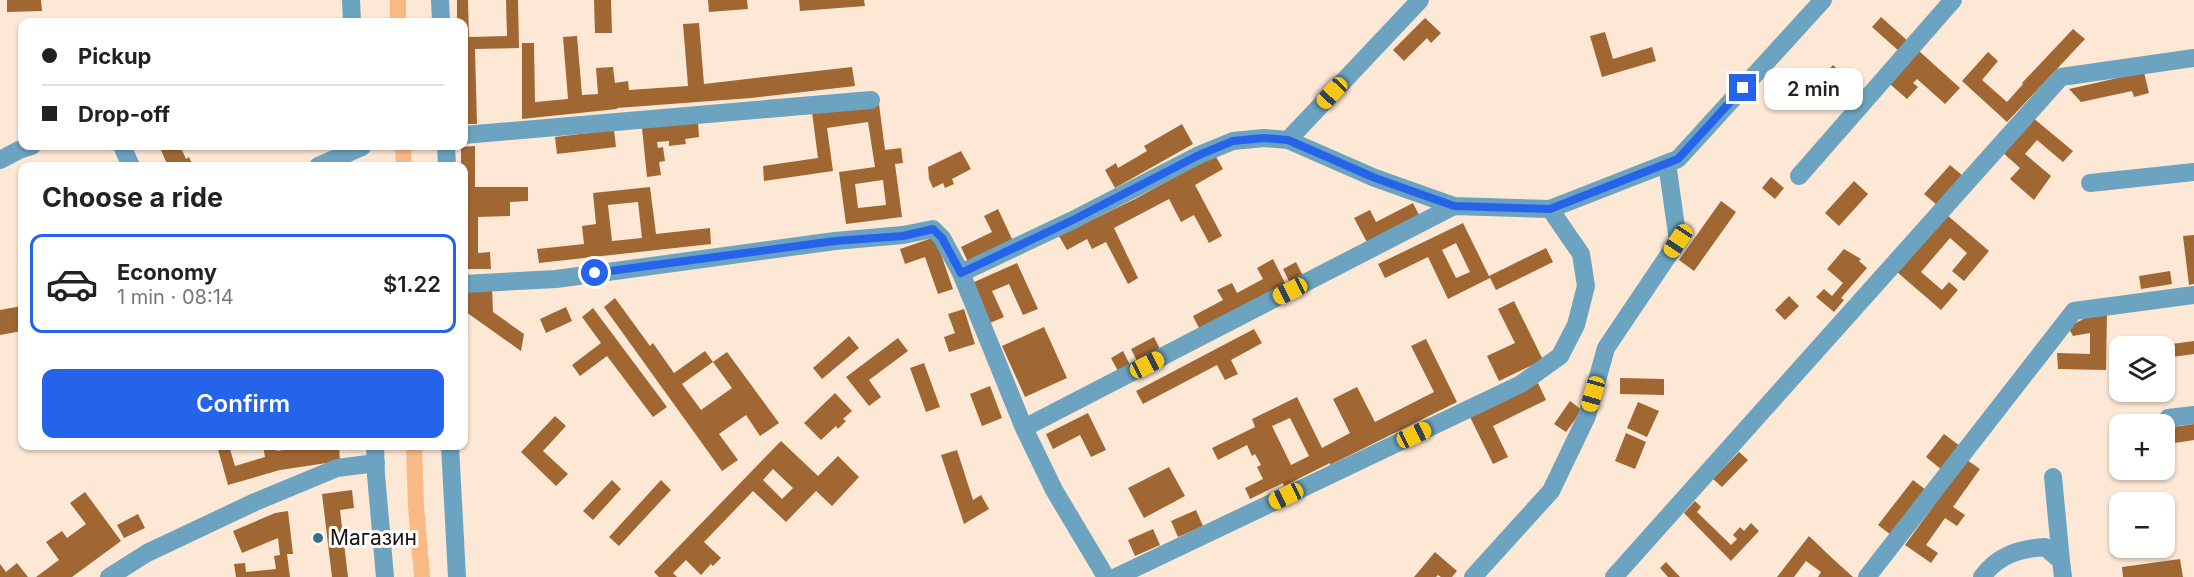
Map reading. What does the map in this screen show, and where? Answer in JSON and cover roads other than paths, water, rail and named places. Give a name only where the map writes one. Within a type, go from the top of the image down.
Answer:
[{"type":"street","points":[[351,0],[352,18]]},
{"type":"street","points":[[440,0],[441,18]]},
{"type":"street","points":[[1288,140],[1420,0]]},
{"type":"street","points":[[961,273],[1073,220],[1199,155],[1233,141],[1264,138],[1288,140],[1375,178],[1454,206],[1550,209],[1678,159],[1823,0]]},
{"type":"street","points":[[1799,176],[1953,0]]},
{"type":"street","points":[[1614,577],[2061,77],[2194,58]]},
{"type":"street","points":[[468,135],[871,100]]},
{"type":"street","points":[[0,160],[19,150]]},
{"type":"street","points":[[327,162],[353,150]]},
{"type":"street","points":[[1473,577],[1551,491],[1587,416],[1606,348],[1678,241],[1667,164]]},
{"type":"street","points":[[2090,183],[2194,172]]},
{"type":"street","points":[[1024,428],[1454,206]]},
{"type":"street","points":[[1116,577],[1521,384],[1560,356],[1575,325],[1586,286],[1581,254],[1550,209]]},
{"type":"street","points":[[468,284],[556,279],[835,241],[903,236],[933,229],[942,238],[961,273],[1024,428],[1054,490],[1106,577]]},
{"type":"street","points":[[1867,577],[2074,311],[2194,295]]},
{"type":"street","points":[[2175,417],[2194,414]]},
{"type":"street","points":[[450,450],[457,577]]},
{"type":"street","points":[[109,577],[147,554],[255,502],[376,454],[385,577]]},
{"type":"street","points":[[2053,477],[2062,569]]},
{"type":"street","points":[[1982,577],[1999,558],[2023,549],[2045,548],[2062,569]]},
{"type":"waterway","points":[[398,0],[398,18]]},
{"type":"waterway","points":[[403,150],[404,162]]},
{"type":"waterway","points":[[414,450],[422,577]]},
{"type":"place","name":"Магазин","points":[[318,538]]}]
